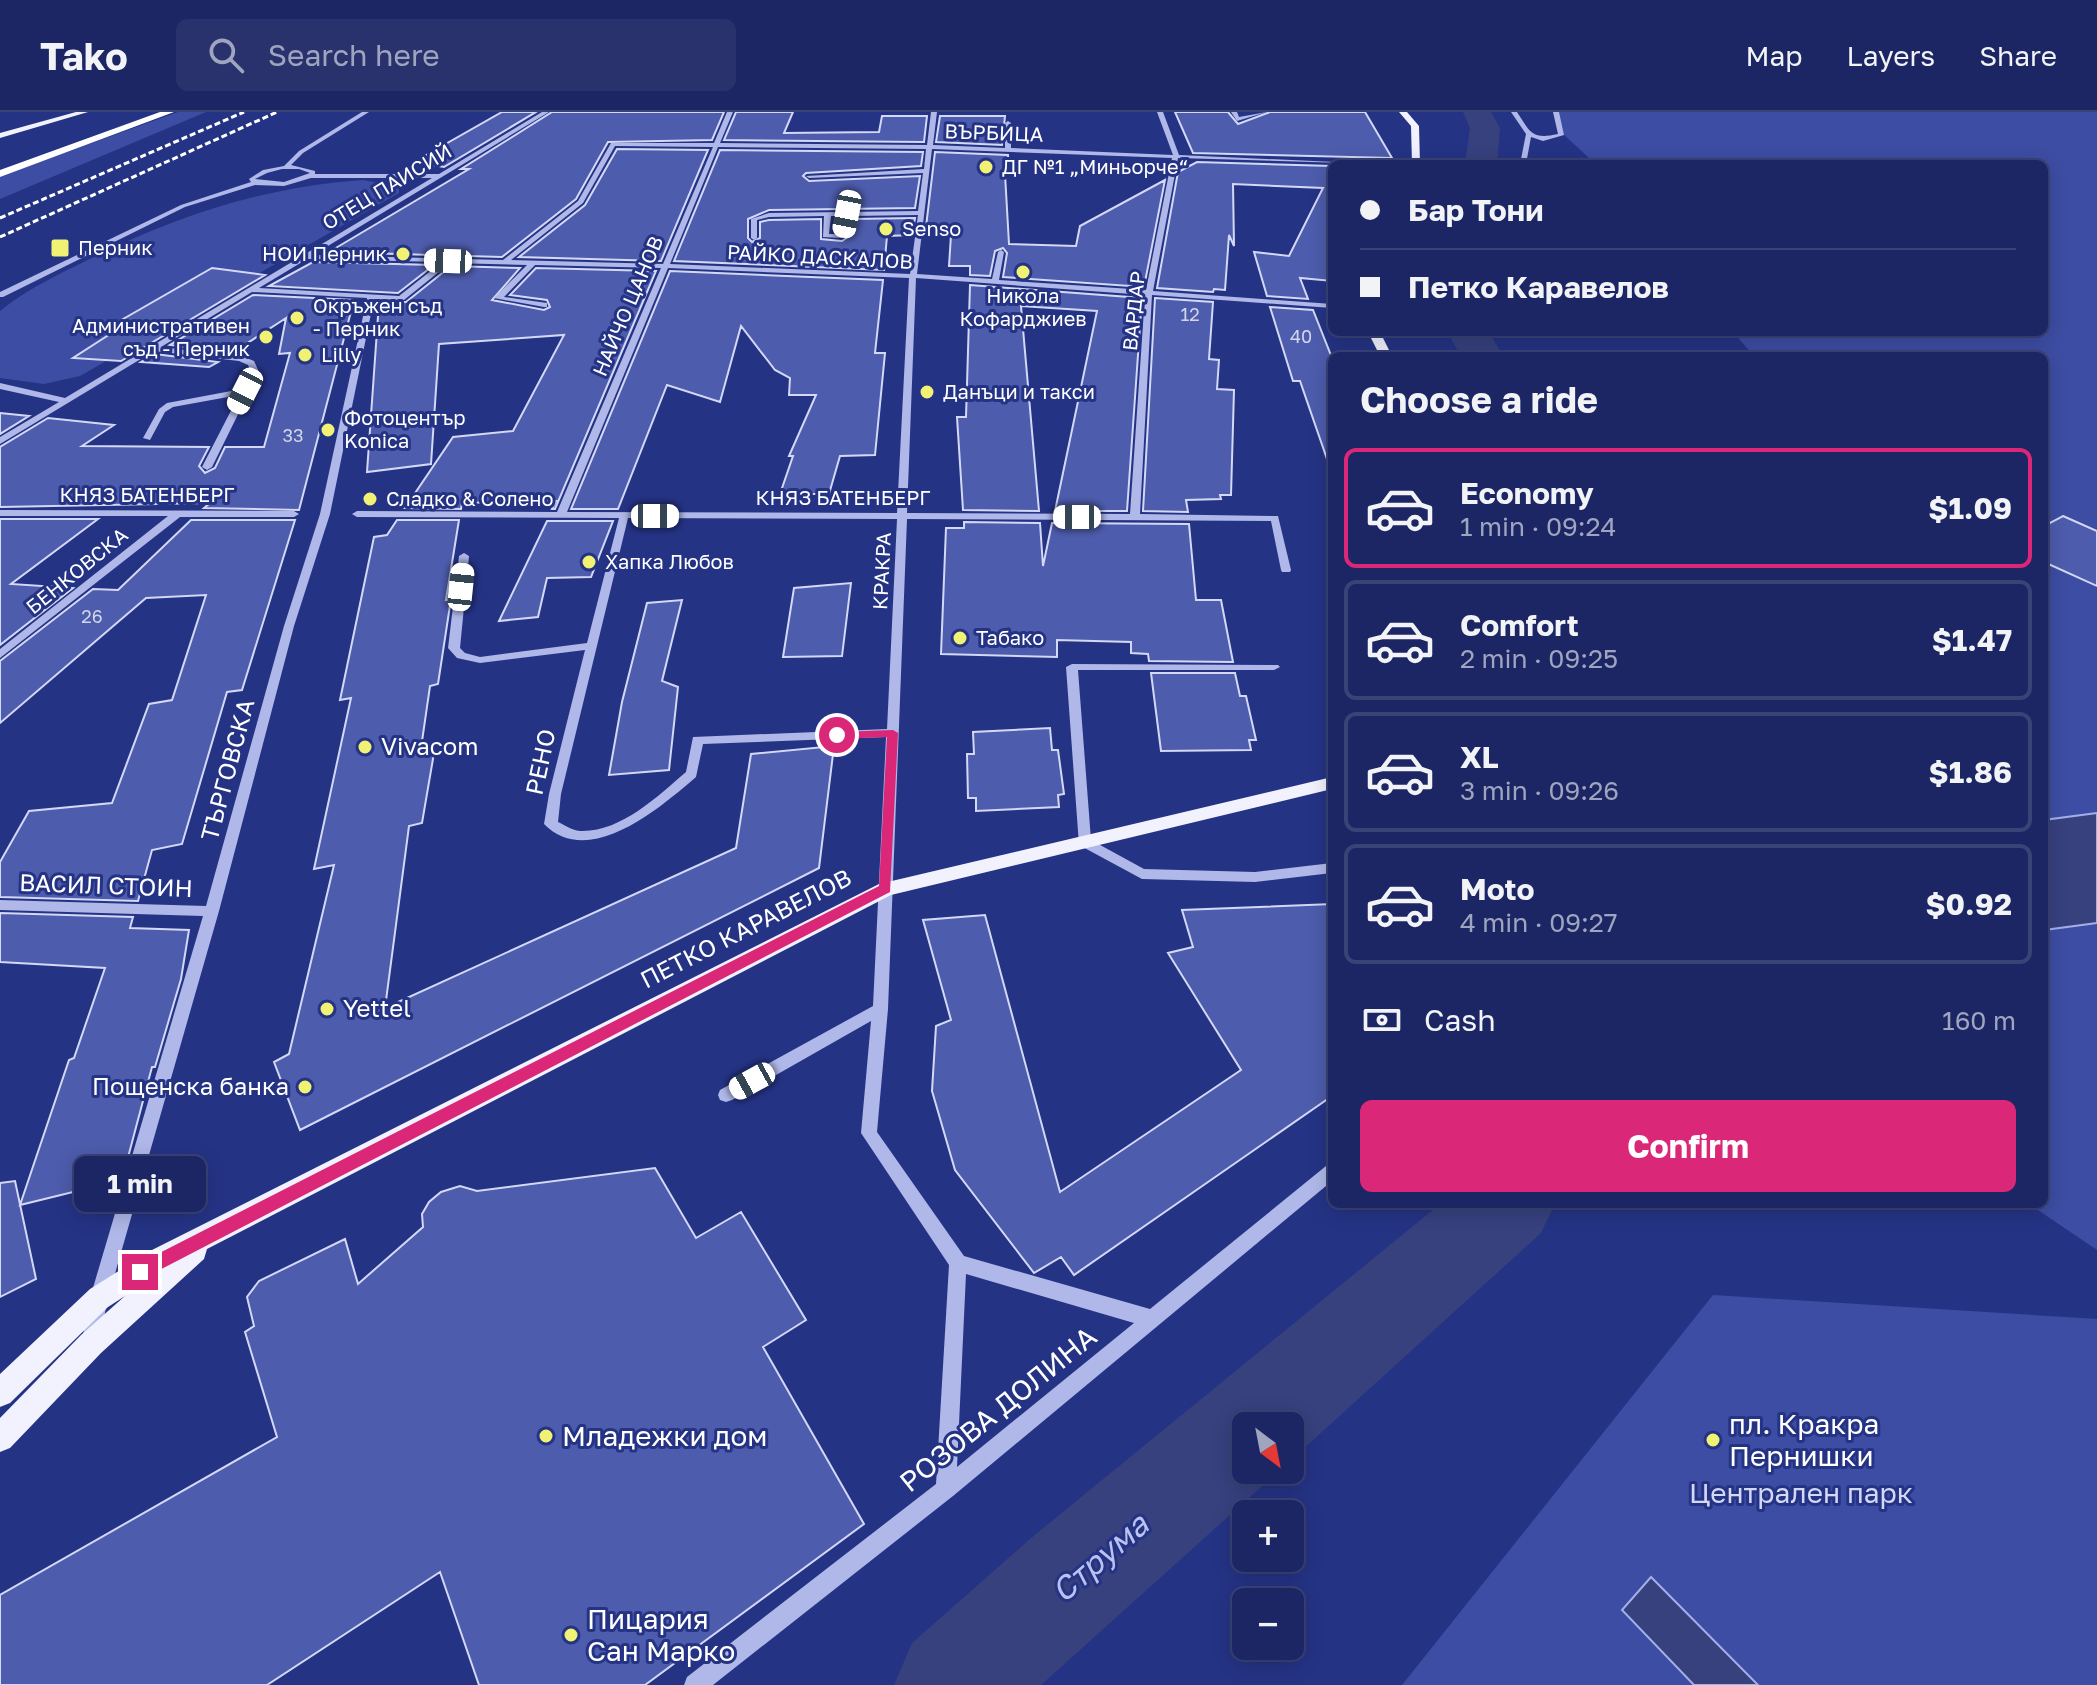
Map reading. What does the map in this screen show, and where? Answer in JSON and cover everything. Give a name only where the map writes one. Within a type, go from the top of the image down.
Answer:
[{"type":"highway","points":[[0,164],[143,112]]},
{"type":"highway","points":[[0,174],[169,112]]},
{"type":"main road","points":[[2,132],[84,112]]},
{"type":"main road","points":[[1403,112],[1415,126],[1416,160]]},
{"type":"main road","name":"ПЕТКО КАРАВЕЛОВ","points":[[0,1393],[99,1298],[161,1259],[886,889],[1328,784]]},
{"type":"main road","name":"ПЕТКО КАРАВЕЛОВ","points":[[0,1438],[154,1284],[223,1228]]},
{"type":"street","points":[[285,168],[301,152],[366,112]]},
{"type":"street","name":"ОТЕЦ ПАИСИЙ","points":[[0,441],[546,112]]},
{"type":"street","name":"НАЙЧО ЦАНОВ","points":[[561,515],[730,112]]},
{"type":"street","name":"КРАКРА","points":[[934,112],[913,276],[880,1009],[869,1133],[958,1263]]},
{"type":"street","points":[[1160,112],[1176,154]]},
{"type":"street","points":[[1234,112],[1237,119],[1264,112]]},
{"type":"street","points":[[1514,112],[1529,134],[1543,139],[1561,135],[1556,112]]},
{"type":"street","points":[[1008,123],[1008,149]]},
{"type":"street","points":[[1524,160],[1529,134]]},
{"type":"street","name":"ВЪРБИЦА","points":[[503,263],[581,202],[613,144],[930,147],[1328,162]]},
{"type":"street","name":"ВАРДАР","points":[[1135,518],[1149,292],[1176,154]]},
{"type":"street","points":[[255,183],[252,179],[257,174],[285,168],[309,169],[313,172],[311,176]]},
{"type":"street","points":[[809,176],[927,171]]},
{"type":"street","points":[[0,295],[183,206],[255,183],[284,184],[311,176],[442,176]]},
{"type":"street","points":[[754,238],[754,219],[761,216],[921,213]]},
{"type":"street","points":[[828,214],[825,236],[834,238],[842,236],[847,214]]},
{"type":"street","points":[[995,282],[1001,252]]},
{"type":"street","name":"РАЙКО ДАСКАЛОВ","points":[[306,257],[913,276],[1328,306]]},
{"type":"street","points":[[253,290],[401,298],[448,261]]},
{"type":"street","points":[[532,264],[498,298],[544,305]]},
{"type":"street","name":"ТЪРГОВСКА","points":[[91,1344],[99,1298],[212,911],[289,626],[325,514],[371,296]]},
{"type":"street","points":[[154,349],[251,363],[255,372],[207,467]]},
{"type":"street","points":[[0,386],[67,401]]},
{"type":"street","points":[[147,438],[162,411],[170,405],[245,391]]},
{"type":"street","name":"КНЯЗ БАТЕНБЕРГ","points":[[0,513],[294,514]]},
{"type":"street","name":"БЕНКОВСКА","points":[[0,655],[177,514]]},
{"type":"street","name":"КНЯЗ БАТЕНБЕРГ","points":[[357,514],[1275,518],[1286,570]]},
{"type":"street","name":"РЕНО","points":[[624,516],[555,794],[551,824],[579,836],[607,829],[650,810],[692,774],[697,740],[893,733]]},
{"type":"street","points":[[464,556],[454,648],[461,656],[480,660],[591,646]]},
{"type":"street","points":[[1274,667],[1072,667],[1084,842],[1142,874],[1255,877],[1328,868]]},
{"type":"street","name":"ВАСИЛ СТОИН","points":[[0,905],[212,911]]},
{"type":"street","points":[[726,1095],[880,1009]]},
{"type":"street","name":"РОЗОВА ДОЛИНА","points":[[695,1685],[946,1489],[1328,1174]]},
{"type":"street","points":[[946,1489],[958,1263],[1152,1319]]},
{"type":"green space","points":[[178,112],[206,112],[0,199],[0,176]]},
{"type":"green space","points":[[1553,112],[2097,112],[2097,1250],[2035,1208],[2048,1208],[2048,352],[1750,352],[1736,336],[2048,336],[2048,160],[1588,160],[1561,132]]},
{"type":"green space","points":[[363,180],[399,187],[399,193],[80,376],[44,384],[0,378],[0,311],[44,282],[123,243],[222,206],[291,189]]},
{"type":"green space","name":"Централен парк","points":[[1713,1295],[2097,1319],[2097,1685],[1402,1685]]},
{"type":"shaded area","points":[[2097,813],[2097,923],[2048,929],[2048,819]]},
{"type":"shaded area","points":[[1651,1577],[1758,1685],[1694,1685],[1622,1610]]},
{"type":"building","points":[[502,112],[536,112],[444,167],[414,162]]},
{"type":"building","points":[[552,112],[724,112],[712,140],[608,142],[576,199],[502,257],[329,252],[469,169],[461,169]]},
{"type":"building","points":[[736,112],[793,112],[784,133],[879,132],[882,116],[927,116],[924,142],[724,140]]},
{"type":"building","points":[[1175,112],[1228,112],[1238,124],[1270,112],[1365,112],[1392,158],[1193,153]]},
{"type":"building","points":[[940,116],[1005,116],[1002,145],[936,142]]},
{"type":"building","points":[[617,149],[708,150],[661,261],[519,257],[585,205]]},
{"type":"building","points":[[720,150],[923,152],[921,166],[806,173],[803,176],[809,181],[920,176],[915,208],[769,210],[748,219],[748,238],[752,242],[760,238],[760,222],[769,220],[821,219],[821,239],[842,241],[848,237],[852,219],[915,218],[912,235],[887,236],[884,270],[674,261]]},
{"type":"building","points":[[935,152],[1008,155],[1009,174],[1005,174],[1009,244],[1076,246],[1080,226],[1165,180],[1144,287],[1003,277],[1007,253],[1003,248],[995,251],[990,276],[970,275],[970,266],[949,266],[951,235],[925,235]]},
{"type":"building","points":[[1197,162],[1328,166],[1328,281],[1300,278],[1308,299],[1267,296],[1254,252],[1289,256],[1323,188],[1233,184],[1234,246],[1229,235],[1225,290],[1157,288],[1178,172]]},
{"type":"building","points":[[313,262],[434,265],[398,293],[269,286]]},
{"type":"building","points":[[451,266],[520,268],[492,300],[544,310],[550,307],[547,300],[510,295],[536,268],[656,271],[555,509],[552,509],[556,501],[462,503],[461,509],[405,508],[453,437],[513,431],[564,335],[439,344],[431,464],[367,472],[379,302],[406,302]]},
{"type":"building","points":[[212,268],[265,275],[121,361],[73,358],[121,327],[111,326]]},
{"type":"building","points":[[670,271],[883,280],[875,353],[885,353],[875,455],[840,456],[829,494],[780,494],[793,456],[789,456],[816,395],[789,395],[790,378],[775,370],[741,326],[720,402],[667,385],[618,509],[571,509]]},
{"type":"building","points":[[970,285],[1142,298],[1127,511],[1055,511],[1097,311],[1021,306],[1039,511],[963,510],[957,417],[966,417]]},
{"type":"building","points":[[253,295],[354,300],[299,510],[204,508],[210,503],[0,507],[0,447],[48,418],[114,425],[82,446],[209,447],[199,466],[205,473],[215,468],[225,447],[264,447],[290,353],[279,354],[286,318],[232,353],[170,345]]},
{"type":"building","points":[[1155,298],[1213,302],[1209,359],[1219,360],[1217,389],[1234,390],[1231,495],[1220,495],[1221,499],[1186,500],[1188,512],[1143,511]]},
{"type":"building","points":[[1270,307],[1313,310],[1330,352],[1328,459],[1300,381],[1293,381]]},
{"type":"building","points":[[155,354],[218,362],[209,367],[141,362]]},
{"type":"building","points":[[0,413],[29,416],[0,434]]},
{"type":"building","points":[[2063,516],[2097,531],[2097,586],[2048,564],[2048,524]]},
{"type":"building","points":[[0,519],[98,519],[11,584],[73,588],[0,645]]},
{"type":"building","points":[[191,520],[295,520],[242,690],[227,692],[182,844],[152,850],[138,901],[0,897],[0,862],[29,811],[112,803],[149,704],[172,700],[206,595],[146,598],[0,723],[0,661],[93,589],[118,590]]},
{"type":"building","points":[[397,520],[459,520],[446,600],[451,599],[438,684],[430,686],[420,755],[434,753],[422,823],[409,826],[385,1008],[736,848],[751,754],[834,746],[819,868],[300,1130],[274,1062],[289,1054],[334,865],[314,869],[351,698],[340,700],[374,537],[387,535]]},
{"type":"building","points":[[547,521],[613,521],[591,577],[547,578],[538,617],[499,621]]},
{"type":"building","points":[[964,522],[1040,523],[1043,566],[1052,523],[1189,524],[1196,600],[1221,600],[1233,662],[1149,661],[1148,654],[1131,653],[1131,642],[1057,640],[1057,657],[941,654],[946,528],[964,528]]},
{"type":"building","points":[[851,583],[842,656],[783,657],[794,588]]},
{"type":"building","points":[[682,600],[662,681],[678,687],[669,770],[609,775],[622,702],[647,603]]},
{"type":"building","points":[[1151,673],[1235,673],[1240,696],[1246,696],[1256,740],[1249,740],[1251,750],[1161,751]]},
{"type":"building","points":[[1050,728],[1052,750],[1058,750],[1064,794],[1058,795],[1059,807],[976,811],[976,798],[968,798],[967,754],[974,754],[973,732]]},
{"type":"building","points":[[1328,904],[1328,1099],[1074,1275],[1061,1257],[1034,1273],[955,1170],[932,1091],[936,1026],[951,1020],[923,920],[985,915],[1060,1192],[1241,1070],[1168,953],[1193,947],[1182,910]]},
{"type":"building","points":[[0,913],[133,917],[130,928],[189,930],[181,979],[155,1067],[152,1067],[122,1180],[20,1205],[69,1060],[74,1058],[105,968],[0,962]]},
{"type":"building","name":"Младежки дом","points":[[655,1168],[696,1238],[741,1212],[806,1320],[763,1347],[864,1524],[645,1685],[479,1685],[440,1572],[267,1685],[0,1685],[0,1595],[277,1437],[245,1332],[254,1326],[247,1297],[259,1281],[345,1239],[358,1284],[423,1227],[422,1214],[429,1202],[441,1192],[460,1186],[477,1191]]},
{"type":"building","points":[[15,1181],[36,1279],[0,1297],[0,1183]]},
{"type":"waterway","name":"Струма","points":[[1477,112],[1485,128],[1481,160]]},
{"type":"waterway","name":"Струма","points":[[1470,336],[1480,352]]},
{"type":"waterway","name":"Струма","points":[[1267,1412],[1504,1208]]},
{"type":"waterway","name":"Струма","points":[[954,1685],[1071,1578],[1232,1442]]},
{"type":"railway","points":[[0,218],[244,112]]},
{"type":"railway","points":[[0,237],[277,112]]},
{"type":"place","name":"ДГ №1 „Миньорче“","points":[[986,167]]},
{"type":"place","name":"Senso","points":[[886,229]]},
{"type":"place","name":"Перник","points":[[60,248]]},
{"type":"place","name":"НОИ Перник","points":[[403,254]]},
{"type":"place","name":"Никола Кофарджиев","points":[[1023,272]]},
{"type":"place","name":"Окръжен съд - Перник","points":[[297,318]]},
{"type":"place","name":"Административен съд - Перник","points":[[266,337]]},
{"type":"place","name":"Lilly","points":[[305,355]]},
{"type":"place","name":"Данъци и такси","points":[[927,392]]},
{"type":"place","name":"Фотоцентър Konica","points":[[328,430]]},
{"type":"place","name":"Сладко & Солено","points":[[370,499]]},
{"type":"place","name":"Хапка Любов","points":[[589,562]]},
{"type":"place","name":"Табако","points":[[960,638]]},
{"type":"place","name":"Vivacom","points":[[365,747]]},
{"type":"place","name":"Yettel","points":[[327,1009]]},
{"type":"place","name":"Пощенска банка","points":[[305,1087]]},
{"type":"place","name":"Младежки дом","points":[[546,1436]]},
{"type":"place","name":"пл. Кракра Пернишки","points":[[1713,1440]]},
{"type":"place","name":"Пицария Сан Марко","points":[[571,1635]]},
{"type":"route","points":[[140,1272],[886,889],[893,733],[837,735]]}]
